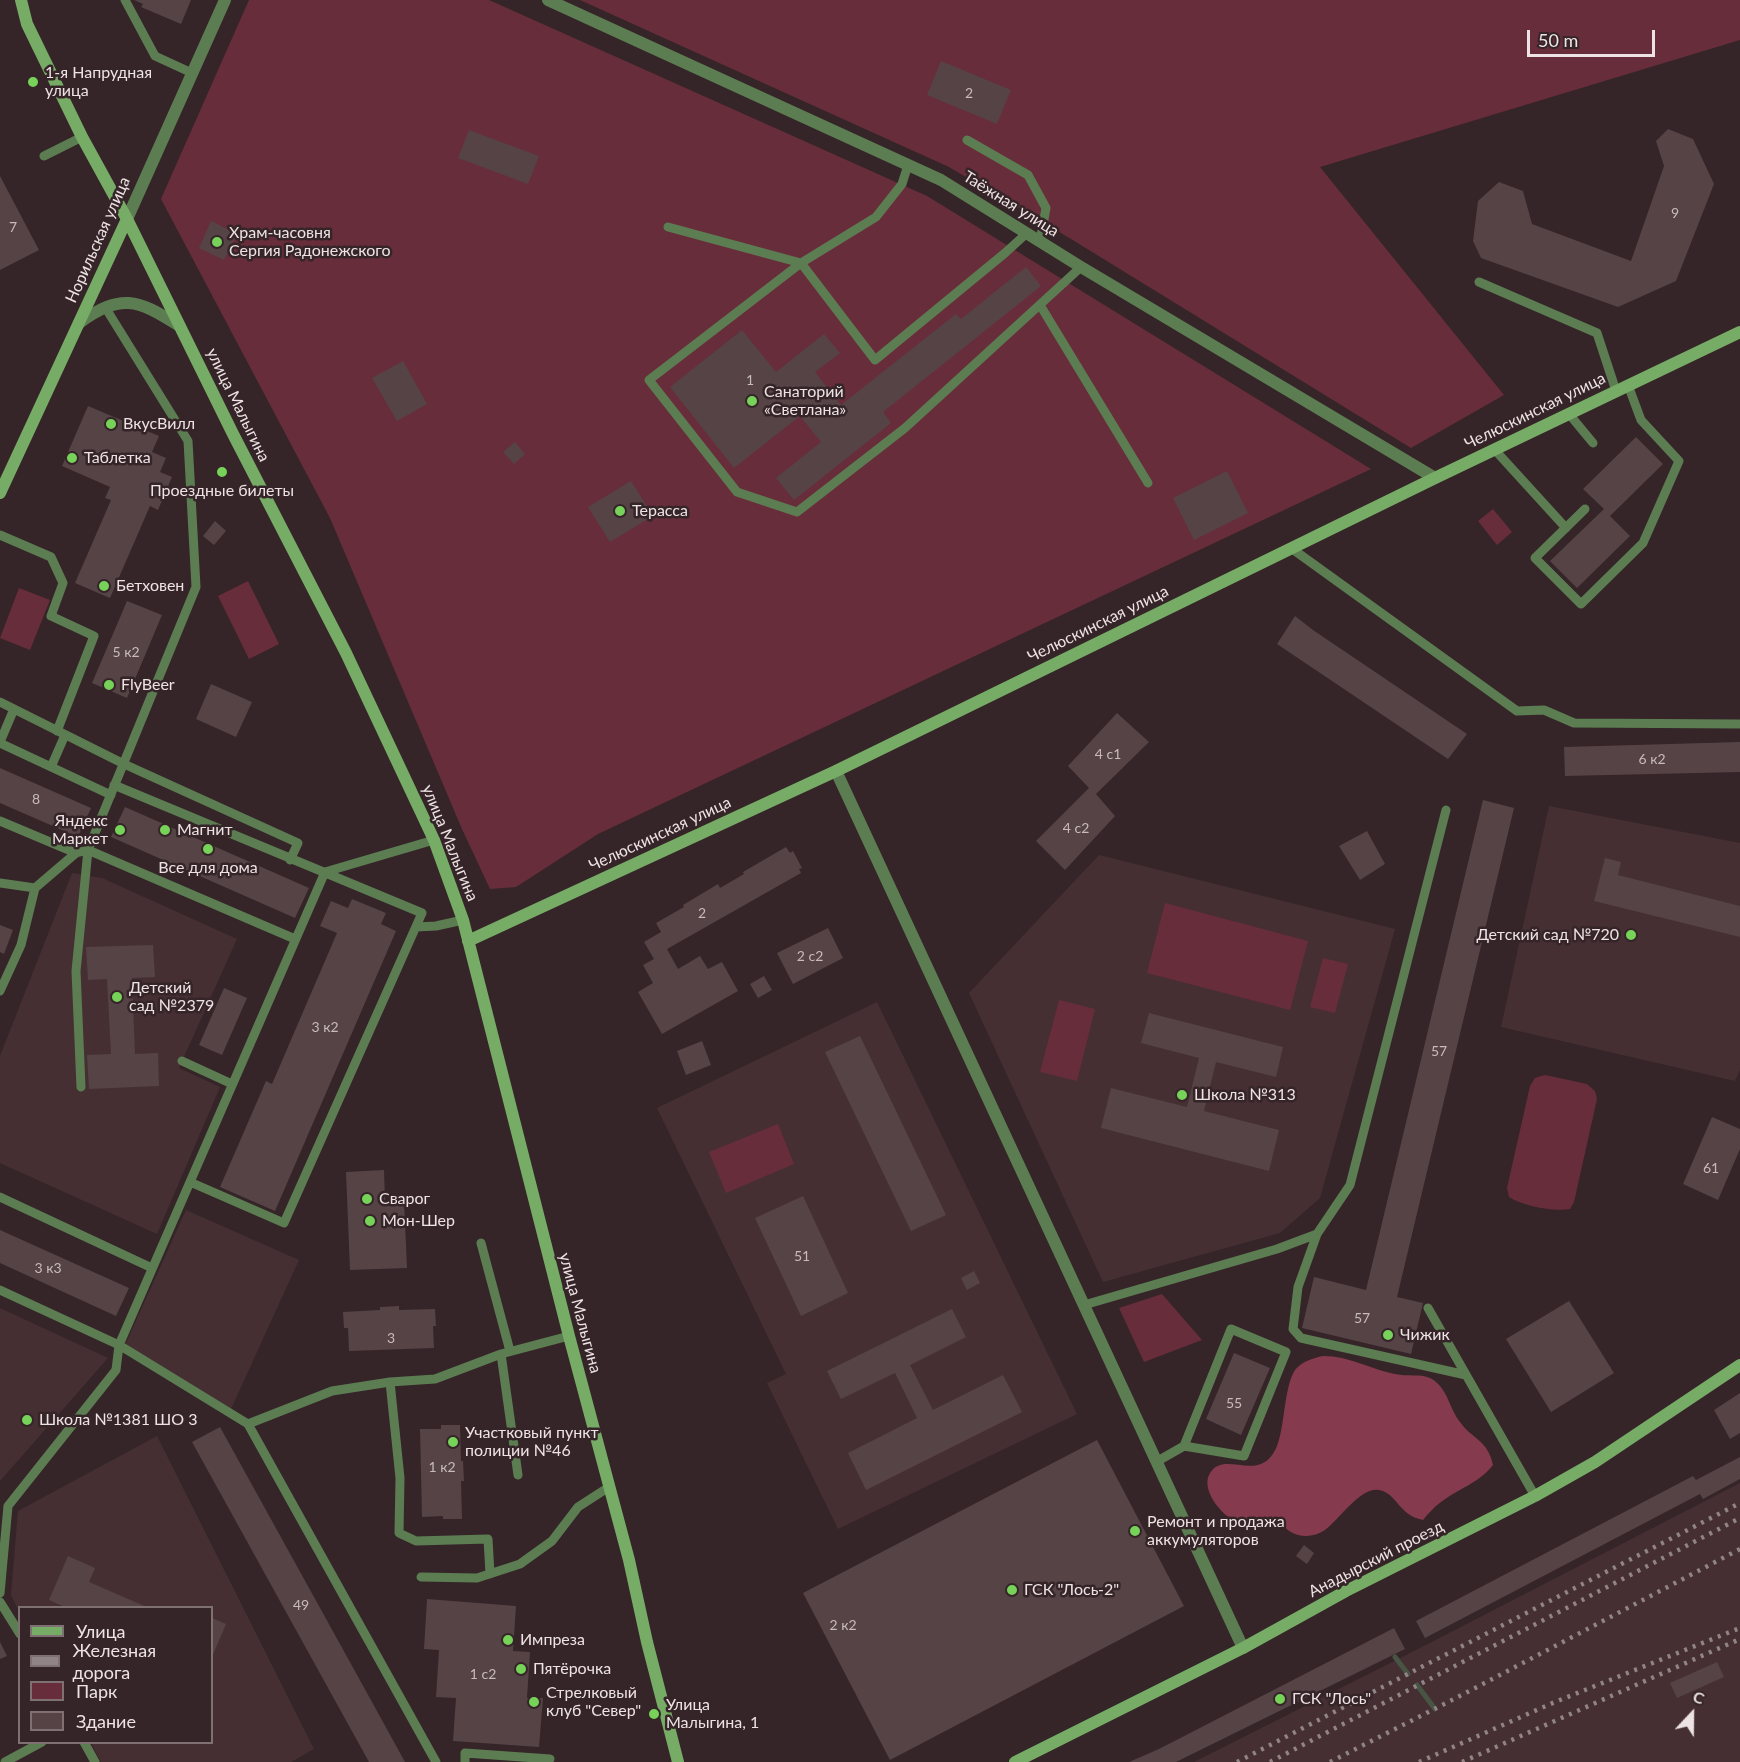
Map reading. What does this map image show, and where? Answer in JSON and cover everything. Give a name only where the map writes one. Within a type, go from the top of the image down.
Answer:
[{"type":"street","name":"улица Малыгина","points":[[21,0],[27,24],[82,137],[127,219],[178,325],[346,653],[434,840],[463,920],[678,1762]]},
{"type":"street","name":"Норильская улица","points":[[0,493],[225,0]]},
{"type":"street","name":"Таёжная улица","points":[[548,0],[941,180],[1081,267],[1435,478]]},
{"type":"street","points":[[79,322],[105,307],[130,303],[151,308],[178,325]]},
{"type":"street","name":"Челюскинская улица","points":[[468,941],[836,771],[1494,449],[1740,332]]},
{"type":"street","points":[[836,771],[1243,1648]]},
{"type":"street","name":"Анадырский проезд","points":[[1015,1762],[1243,1648],[1346,1592],[1535,1496],[1595,1462],[1740,1365]]},
{"type":"lane","points":[[125,0],[155,56],[192,73]]},
{"type":"lane","points":[[44,156],[82,137]]},
{"type":"lane","points":[[967,140],[1028,175],[1046,208],[1040,241]]},
{"type":"lane","points":[[908,165],[902,184],[876,217],[801,263],[650,380],[737,492],[797,512],[904,428],[1081,267]]},
{"type":"lane","points":[[668,227],[801,263],[875,360],[1027,233]]},
{"type":"lane","points":[[1479,282],[1597,333],[1616,391]]},
{"type":"lane","points":[[1040,305],[1148,483]]},
{"type":"lane","points":[[81,1087],[76,971],[88,850],[196,587],[188,441],[105,307]]},
{"type":"lane","points":[[1585,509],[1535,558],[1581,604],[1643,543],[1679,461],[1641,420],[1628,385]]},
{"type":"lane","points":[[1569,414],[1593,443]]},
{"type":"lane","points":[[1494,449],[1566,528]]},
{"type":"lane","points":[[0,535],[51,556],[63,584],[51,616],[94,636],[51,767]]},
{"type":"lane","points":[[1291,548],[1517,711],[1544,710],[1574,723],[1740,724]]},
{"type":"lane","points":[[0,702],[124,764],[298,843],[290,860]]},
{"type":"lane","points":[[14,709],[0,742],[51,767],[325,872],[422,914],[284,1223],[190,1182]]},
{"type":"lane","points":[[1446,810],[1350,1185],[1317,1234],[1298,1287],[1293,1329],[1301,1338],[1466,1375]]},
{"type":"lane","points":[[0,821],[76,853]]},
{"type":"lane","points":[[0,1593],[8,1506],[116,1370],[119,1345],[325,872],[434,840]]},
{"type":"lane","points":[[0,991],[21,945],[35,888],[76,853],[88,850],[295,939]]},
{"type":"lane","points":[[0,883],[35,888]]},
{"type":"lane","points":[[416,927],[436,926],[463,920]]},
{"type":"lane","points":[[182,1061],[232,1084]]},
{"type":"lane","points":[[0,1197],[152,1268]]},
{"type":"lane","points":[[1084,1305],[1277,1249],[1317,1234]]},
{"type":"lane","points":[[482,1243],[505,1353],[518,1475]]},
{"type":"lane","points":[[0,1290],[119,1345],[248,1424],[436,1762]]},
{"type":"lane","points":[[1428,1308],[1535,1496]]},
{"type":"lane","points":[[1156,1462],[1184,1446],[1231,1329],[1286,1352],[1244,1456],[1184,1446]]},
{"type":"lane","points":[[248,1424],[332,1391],[390,1382],[435,1379],[505,1353],[569,1336]]},
{"type":"lane","points":[[390,1382],[400,1478],[399,1533],[416,1541],[488,1539],[490,1574]]},
{"type":"lane","points":[[421,1577],[477,1578],[520,1564],[552,1541],[579,1507],[609,1486]]},
{"type":"lane","points":[[0,1602],[18,1631]]},
{"type":"lane","points":[[5,1762],[40,1744]]},
{"type":"lane","points":[[85,1744],[95,1762]]},
{"type":"lane","points":[[465,1762],[465,1753],[550,1759]]},
{"type":"shaded area","name":"Детский сад №720","points":[[1549,806],[1740,843],[1740,1070],[1735,1081],[1501,1027]]},
{"type":"shaded area","name":"Школа №313","points":[[1099,855],[1395,929],[1320,1198],[1280,1233],[1103,1282],[969,993]]},
{"type":"shaded area","name":"Детский сад №2379","points":[[72,873],[102,878],[237,939],[179,1068],[220,1087],[157,1234],[0,1163],[0,1056]]},
{"type":"shaded area","points":[[877,1002],[1077,1414],[838,1529],[767,1383],[786,1374],[657,1108]]},
{"type":"shaded area","points":[[186,1210],[299,1260],[231,1409],[125,1345]]},
{"type":"shaded area","name":"Школа №1381 ШО 3","points":[[0,1308],[108,1358],[0,1481]]},
{"type":"shaded area","points":[[1323,1356],[1351,1360],[1395,1374],[1424,1376],[1432,1379],[1442,1388],[1456,1417],[1484,1445],[1493,1465],[1475,1481],[1438,1504],[1423,1520],[1408,1514],[1390,1495],[1379,1490],[1365,1493],[1325,1530],[1312,1535],[1295,1534],[1269,1518],[1246,1524],[1229,1517],[1211,1497],[1207,1484],[1209,1475],[1215,1467],[1223,1464],[1252,1466],[1261,1464],[1270,1458],[1280,1438],[1291,1377],[1300,1365]]},
{"type":"shaded area","points":[[157,1436],[314,1749],[291,1762],[101,1762],[92,1744],[213,1744],[213,1606],[18,1606],[18,1609],[11,1595],[18,1511]]},
{"type":"shaded area","points":[[1740,1483],[1740,1762],[1194,1762],[1420,1648]]},
{"type":"green space","points":[[249,0],[489,0],[927,196],[1371,469],[598,834],[516,887],[490,889],[462,829],[330,518],[161,199]]},
{"type":"green space","points":[[580,0],[1740,0],[1740,40],[1320,167],[1504,395],[1411,448],[1071,239],[949,167]]},
{"type":"green space","points":[[1493,509],[1512,532],[1497,545],[1478,521]]},
{"type":"green space","points":[[248,581],[279,644],[249,659],[218,596]]},
{"type":"green space","points":[[19,588],[50,600],[30,650],[0,638]]},
{"type":"green space","points":[[1165,903],[1308,941],[1290,1010],[1147,973]]},
{"type":"green space","points":[[1323,958],[1348,964],[1335,1013],[1310,1007]]},
{"type":"green space","points":[[1059,1000],[1095,1009],[1077,1081],[1040,1072]]},
{"type":"green space","points":[[1545,1075],[1587,1084],[1595,1091],[1597,1099],[1574,1202],[1570,1209],[1530,1206],[1509,1197],[1507,1188],[1530,1086],[1535,1078]]},
{"type":"green space","points":[[778,1124],[794,1164],[726,1193],[709,1152]]},
{"type":"green space","points":[[1162,1294],[1202,1340],[1144,1362],[1119,1308]]},
{"type":"building","points":[[134,0],[191,0],[181,24],[141,7],[143,4]]},
{"type":"building","points":[[941,61],[1011,90],[997,124],[927,95]]},
{"type":"building","points":[[1668,129],[1693,139],[1714,184],[1676,281],[1618,307],[1481,258],[1473,241],[1478,201],[1499,182],[1523,191],[1532,224],[1631,261],[1664,166],[1656,141]]},
{"type":"building","points":[[469,130],[539,156],[528,184],[458,158]]},
{"type":"building","points":[[0,176],[39,250],[0,270]]},
{"type":"building","name":"Храм-часовня Сергия Радонежского","points":[[211,221],[237,234],[224,260],[199,248]]},
{"type":"building","points":[[1026,267],[1041,286],[883,412],[891,423],[794,500],[776,478],[821,442],[800,416],[734,468],[670,387],[742,330],[776,372],[824,334],[840,353],[815,372],[841,405],[956,314],[961,319]]},
{"type":"building","points":[[403,361],[427,404],[397,421],[372,378]]},
{"type":"building","points":[[88,406],[159,436],[152,452],[166,458],[160,472],[172,477],[158,510],[150,506],[110,598],[75,583],[111,500],[105,498],[110,487],[62,466]]},
{"type":"building","points":[[1636,437],[1663,464],[1610,516],[1630,536],[1577,588],[1550,561],[1604,509],[1583,489]]},
{"type":"building","points":[[515,442],[525,454],[514,464],[503,452]]},
{"type":"building","points":[[1227,471],[1248,513],[1194,540],[1173,498]]},
{"type":"building","name":"Терасса","points":[[631,481],[653,516],[610,542],[588,507]]},
{"type":"building","points":[[215,521],[226,531],[214,545],[203,536]]},
{"type":"building","points":[[127,601],[162,615],[127,698],[92,683]]},
{"type":"building","points":[[1295,616],[1467,734],[1448,759],[1277,644]]},
{"type":"building","points":[[211,684],[252,702],[236,737],[196,719]]},
{"type":"building","points":[[1117,713],[1149,742],[1096,794],[1115,816],[1065,870],[1036,841],[1089,788],[1068,766]]},
{"type":"building","points":[[1740,742],[1740,772],[1565,776],[1564,747]]},
{"type":"building","points":[[0,768],[91,808],[78,837],[0,803]]},
{"type":"building","points":[[1483,800],[1514,808],[1397,1297],[1423,1303],[1411,1354],[1302,1328],[1314,1277],[1366,1290]]},
{"type":"building","points":[[125,807],[309,888],[295,918],[111,837]]},
{"type":"building","points":[[1367,831],[1385,864],[1360,880],[1339,846]]},
{"type":"building","points":[[786,847],[790,853],[793,851],[802,868],[799,869],[801,873],[667,949],[678,969],[700,956],[708,969],[722,962],[738,991],[662,1034],[638,992],[653,983],[643,965],[654,959],[644,942],[661,932],[656,923],[718,884],[720,888]]},
{"type":"building","points":[[1605,858],[1621,862],[1618,875],[1740,906],[1740,937],[1594,901]]},
{"type":"building","points":[[352,899],[386,913],[381,924],[396,931],[275,1211],[220,1187],[266,1081],[272,1084],[337,933],[320,926],[331,901],[348,908]]},
{"type":"building","points":[[0,925],[13,930],[4,954],[0,952]]},
{"type":"building","points":[[828,928],[843,958],[793,984],[777,953]]},
{"type":"building","points":[[153,945],[155,977],[132,978],[135,1054],[158,1053],[159,1086],[89,1089],[87,1055],[111,1054],[107,979],[88,980],[86,947]]},
{"type":"building","points":[[764,976],[772,990],[758,998],[750,984]]},
{"type":"building","points":[[224,988],[247,998],[222,1055],[199,1045]]},
{"type":"building","points":[[1149,1013],[1283,1047],[1276,1077],[1216,1062],[1204,1111],[1279,1130],[1269,1171],[1101,1128],[1111,1088],[1187,1107],[1199,1058],[1141,1043]]},
{"type":"building","points":[[860,1036],[946,1215],[911,1231],[825,1052]]},
{"type":"building","points":[[702,1041],[711,1065],[686,1075],[677,1051]]},
{"type":"building","points":[[1712,1117],[1740,1129],[1740,1149],[1718,1200],[1683,1184]]},
{"type":"building","points":[[384,1170],[385,1201],[404,1200],[407,1268],[350,1270],[346,1172]]},
{"type":"building","points":[[803,1196],[848,1293],[801,1316],[755,1218]]},
{"type":"building","points":[[0,1230],[129,1288],[116,1316],[0,1263]]},
{"type":"building","points":[[974,1271],[980,1283],[967,1290],[961,1278]]},
{"type":"building","points":[[1569,1301],[1614,1373],[1551,1412],[1506,1339]]},
{"type":"building","points":[[399,1306],[399,1310],[435,1309],[434,1348],[349,1351],[348,1328],[344,1328],[343,1312],[380,1310],[380,1307]]},
{"type":"building","points":[[952,1309],[966,1337],[910,1365],[933,1410],[1003,1375],[1022,1412],[866,1490],[848,1453],[917,1418],[895,1373],[841,1399],[827,1371]]},
{"type":"building","points":[[1234,1353],[1270,1368],[1241,1435],[1206,1419]]},
{"type":"building","points":[[1740,1393],[1740,1433],[1730,1439],[1714,1410]]},
{"type":"building","points":[[441,1425],[460,1425],[464,1481],[461,1481],[462,1519],[443,1519],[443,1516],[422,1517],[420,1429],[441,1429]]},
{"type":"building","points":[[220,1427],[405,1762],[369,1762],[192,1442]]},
{"type":"building","name":"ГСК \"Лось-2\"","points":[[1097,1440],[1184,1606],[890,1760],[803,1593]]},
{"type":"building","points":[[1740,1457],[1740,1479],[1703,1499],[1700,1494],[1425,1638],[1416,1621],[1693,1476],[1696,1480]]},
{"type":"building","points":[[1304,1545],[1314,1553],[1307,1564],[1296,1556]]},
{"type":"building","points":[[68,1556],[95,1568],[89,1582],[144,1606],[62,1606],[49,1600]]},
{"type":"building","points":[[427,1599],[516,1606],[513,1651],[530,1652],[527,1698],[543,1698],[539,1747],[453,1741],[456,1698],[436,1697],[439,1650],[424,1649]]},
{"type":"building","points":[[213,1618],[226,1624],[213,1655]]},
{"type":"building","name":"ГСК \"Лось\"","points":[[1394,1628],[1405,1649],[1176,1762],[1129,1762],[1159,1749]]},
{"type":"building","points":[[0,1642],[7,1656],[0,1659]]},
{"type":"building","points":[[1717,1662],[1724,1677],[1677,1698],[1670,1683]]},
{"type":"waterway","points":[[1395,1657],[1408,1674]]},
{"type":"waterway","points":[[1417,1685],[1435,1709]]},
{"type":"railway","points":[[1237,1762],[1740,1503]]},
{"type":"railway","points":[[1270,1762],[1740,1518]]},
{"type":"railway","points":[[1330,1762],[1740,1549]]},
{"type":"railway","points":[[1419,1762],[1555,1702],[1740,1628]]},
{"type":"railway","points":[[1462,1762],[1740,1639]]},
{"type":"place","name":"1-я Напрудная улица","points":[[33,82]]},
{"type":"place","name":"Храм-часовня Сергия Радонежского","points":[[217,242]]},
{"type":"place","name":"Санаторий «Светлана»","points":[[752,401]]},
{"type":"place","name":"ВкусВилл","points":[[111,424]]},
{"type":"place","name":"Таблетка","points":[[72,458]]},
{"type":"place","name":"Проездные билеты","points":[[222,472]]},
{"type":"place","name":"Терасса","points":[[620,511]]},
{"type":"place","name":"Бетховен","points":[[104,586]]},
{"type":"place","name":"FlyBeer","points":[[109,685]]},
{"type":"place","name":"Яндекс Маркет","points":[[120,830]]},
{"type":"place","name":"Магнит","points":[[165,830]]},
{"type":"place","name":"Все для дома","points":[[208,849]]},
{"type":"place","name":"Детский сад №720","points":[[1631,935]]},
{"type":"place","name":"Детский сад №2379","points":[[117,997]]},
{"type":"place","name":"Школа №313","points":[[1182,1095]]},
{"type":"place","name":"Сварог","points":[[367,1199]]},
{"type":"place","name":"Мон-Шер","points":[[370,1221]]},
{"type":"place","name":"Чижик","points":[[1388,1335]]},
{"type":"place","name":"Школа №1381 ШО 3","points":[[27,1420]]},
{"type":"place","name":"Участковый пункт полиции №46","points":[[453,1442]]},
{"type":"place","name":"Ремонт и продажа аккумуляторов","points":[[1135,1531]]},
{"type":"place","name":"ГСК \"Лось-2\"","points":[[1012,1590]]},
{"type":"place","name":"Импреза","points":[[508,1640]]},
{"type":"place","name":"Пятёрочка","points":[[521,1669]]},
{"type":"place","name":"ГСК \"Лось\"","points":[[1280,1699]]},
{"type":"place","name":"Стрелковый клуб \"Север\"","points":[[534,1702]]},
{"type":"place","name":"Улица Малыгина, 1","points":[[654,1714]]}]
